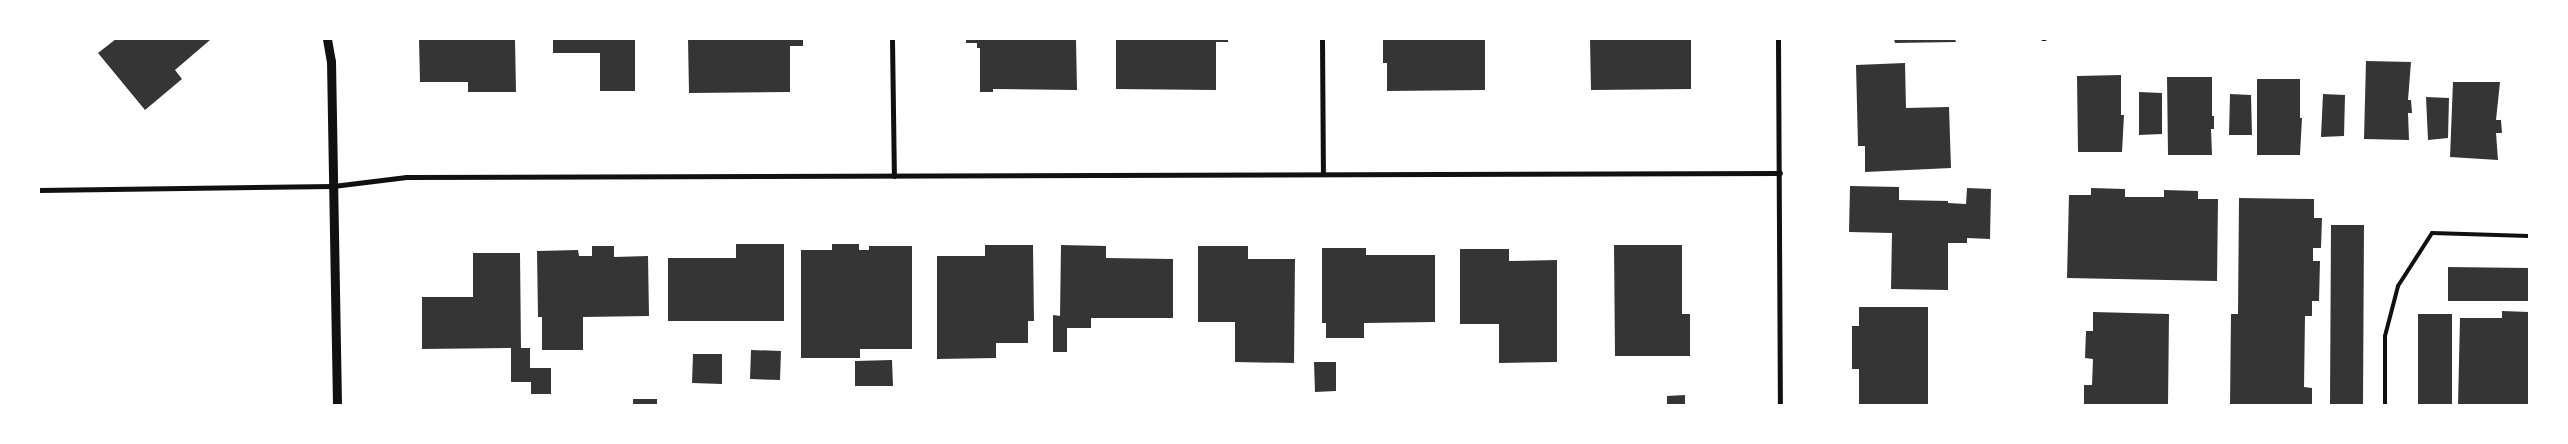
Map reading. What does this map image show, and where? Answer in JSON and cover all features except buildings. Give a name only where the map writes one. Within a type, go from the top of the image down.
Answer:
[{"type":"street","points":[[327,39],[331,61],[337,405]]},
{"type":"street","points":[[892,39],[894,176]]},
{"type":"street","points":[[1322,39],[1323,174]]},
{"type":"street","points":[[1778,39],[1780,405]]},
{"type":"street","points":[[39,190],[334,186],[406,177],[1780,173]]},
{"type":"lane","points":[[2385,405],[2385,336],[2398,286],[2432,233],[2529,236]]}]
